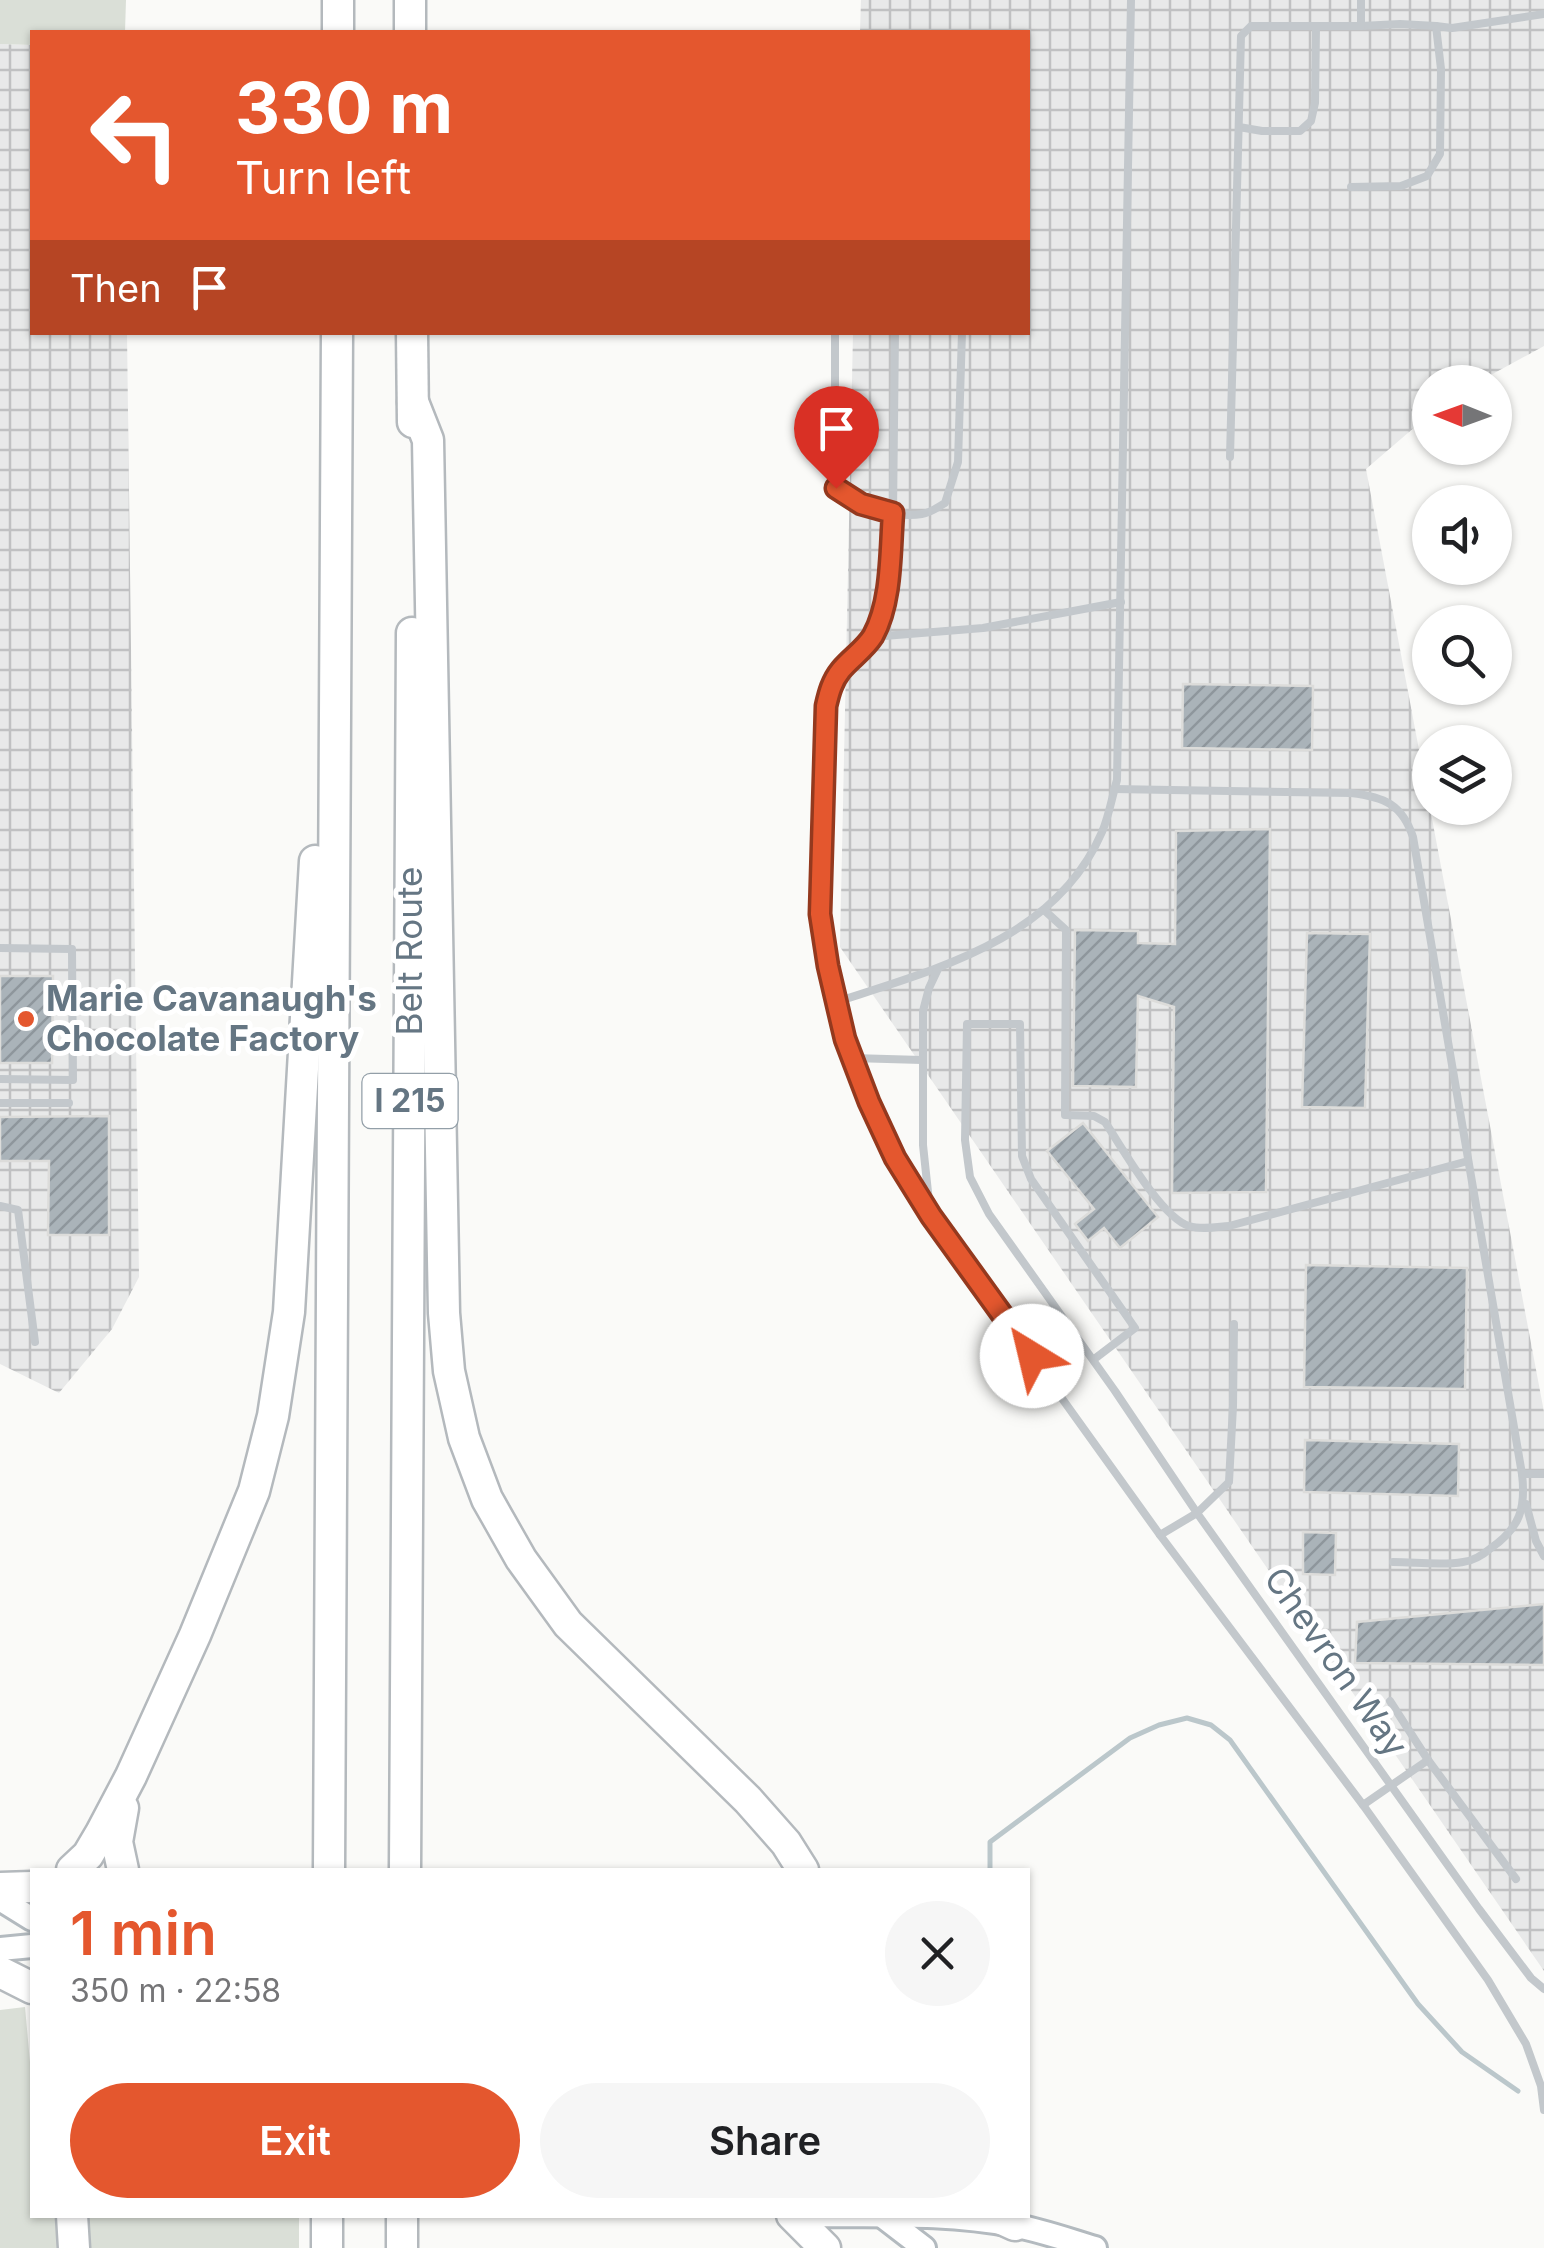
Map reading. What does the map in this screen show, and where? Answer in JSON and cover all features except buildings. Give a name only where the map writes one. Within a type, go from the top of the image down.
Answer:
[{"type":"highway","points":[[338,0],[338,30]]},
{"type":"highway","points":[[410,0],[410,30]]},
{"type":"highway","name":"I 215","points":[[329,1868],[336,335]]},
{"type":"highway","name":"Belt Route","points":[[406,1868],[412,335]]},
{"type":"highway","points":[[413,402],[428,440],[444,1313],[449,1371],[464,1438],[488,1498],[521,1559],[568,1624],[748,1800],[803,1868]]},
{"type":"highway","points":[[74,1868],[95,1845],[131,1776],[194,1634],[254,1491],[273,1416],[290,1294],[324,729],[335,639]]},
{"type":"highway","points":[[122,1868],[118,1830],[131,1776]]},
{"type":"highway","points":[[0,1888],[30,1887]]},
{"type":"highway","points":[[0,1972],[30,1986]]},
{"type":"highway","points":[[72,2218],[74,2248]]},
{"type":"highway","points":[[326,2218],[326,2248]]},
{"type":"highway","points":[[402,2218],[402,2248]]},
{"type":"highway","points":[[795,2218],[825,2248]]},
{"type":"main road","points":[[0,1899],[30,1918]]},
{"type":"main road","points":[[0,1949],[30,1946]]},
{"type":"main road","points":[[884,2218],[924,2248]]},
{"type":"main road","points":[[975,2218],[1004,2220],[1095,2248]]},
{"type":"lane","points":[[836,1002],[938,969],[1001,940],[1034,919],[1061,895],[1103,831],[1116,780],[1131,0]]},
{"type":"lane","points":[[1361,0],[1361,26]]},
{"type":"lane","points":[[1230,457],[1242,36],[1250,26],[1400,24],[1452,28],[1544,14]]},
{"type":"lane","points":[[1351,186],[1401,186],[1427,176],[1440,154],[1441,68],[1436,26]]},
{"type":"lane","points":[[1239,127],[1300,132],[1311,122],[1316,27]]},
{"type":"lane","points":[[835,335],[836,488],[861,504],[893,513],[925,514],[945,504],[958,462],[962,335]]},
{"type":"lane","points":[[895,335],[893,513],[884,610],[872,637],[841,669],[826,706],[820,914],[845,1039],[895,1158],[931,1216],[1488,1980],[1535,2066],[1544,2110]]},
{"type":"lane","points":[[872,637],[983,628],[1120,602]]},
{"type":"lane","points":[[1114,789],[1351,793],[1391,803],[1407,819],[1524,1500],[1544,1556]]},
{"type":"lane","points":[[1044,910],[1066,930],[1065,1115],[1094,1116],[1105,1122],[1172,1218],[1191,1226],[1229,1226],[1468,1161]]},
{"type":"lane","points":[[0,948],[72,948],[73,1080],[0,1079]]},
{"type":"lane","points":[[931,1216],[923,1145],[923,1011],[938,969]]},
{"type":"lane","name":"Chevron Way","points":[[1093,1360],[1135,1328],[1031,1179],[1022,1156],[1020,1024],[967,1024],[965,1140],[970,1177],[990,1214],[1478,1909],[1544,1989]]},
{"type":"lane","points":[[852,1058],[922,1060]]},
{"type":"lane","points":[[0,1102],[69,1103]]},
{"type":"lane","points":[[0,1206],[18,1210],[35,1342]]},
{"type":"lane","points":[[1160,1535],[1196,1512],[1228,1482],[1234,1324]]},
{"type":"lane","points":[[1522,1474],[1544,1474]]},
{"type":"lane","points":[[1392,1562],[1466,1562],[1508,1536],[1521,1515],[1524,1500]]},
{"type":"lane","points":[[1390,1701],[1516,1880]]},
{"type":"lane","points":[[1363,1805],[1428,1760]]},
{"type":"shaded area","points":[[0,0],[126,0],[125,30],[30,30],[30,45],[0,44]]},
{"type":"shaded area","points":[[861,0],[1544,0],[1544,346],[1509,365],[1412,365],[1412,429],[1366,469],[1414,725],[1412,825],[1433,825],[1544,1412],[1544,1971],[840,947],[853,335],[1030,335],[1030,30],[860,30]]},
{"type":"shaded area","points":[[0,44],[30,45],[30,335],[127,335],[139,1277],[112,1329],[59,1393],[0,1364]]},
{"type":"shaded area","points":[[25,2007],[30,2062],[30,2218],[299,2218],[299,2248],[0,2248],[0,2010]]},
{"type":"waterway","points":[[990,1868],[990,1842],[1130,1738],[1187,1718],[1211,1725],[1230,1740],[1418,2004],[1462,2052],[1518,2091]]},
{"type":"place","name":"Marie Cavanaugh's Chocolate Factory","points":[[26,1019]]},
{"type":"route","points":[[836,488],[861,504],[893,513],[884,610],[872,637],[841,669],[826,706],[820,914],[828,966],[845,1039],[895,1158],[931,1216],[1032,1356]]}]
